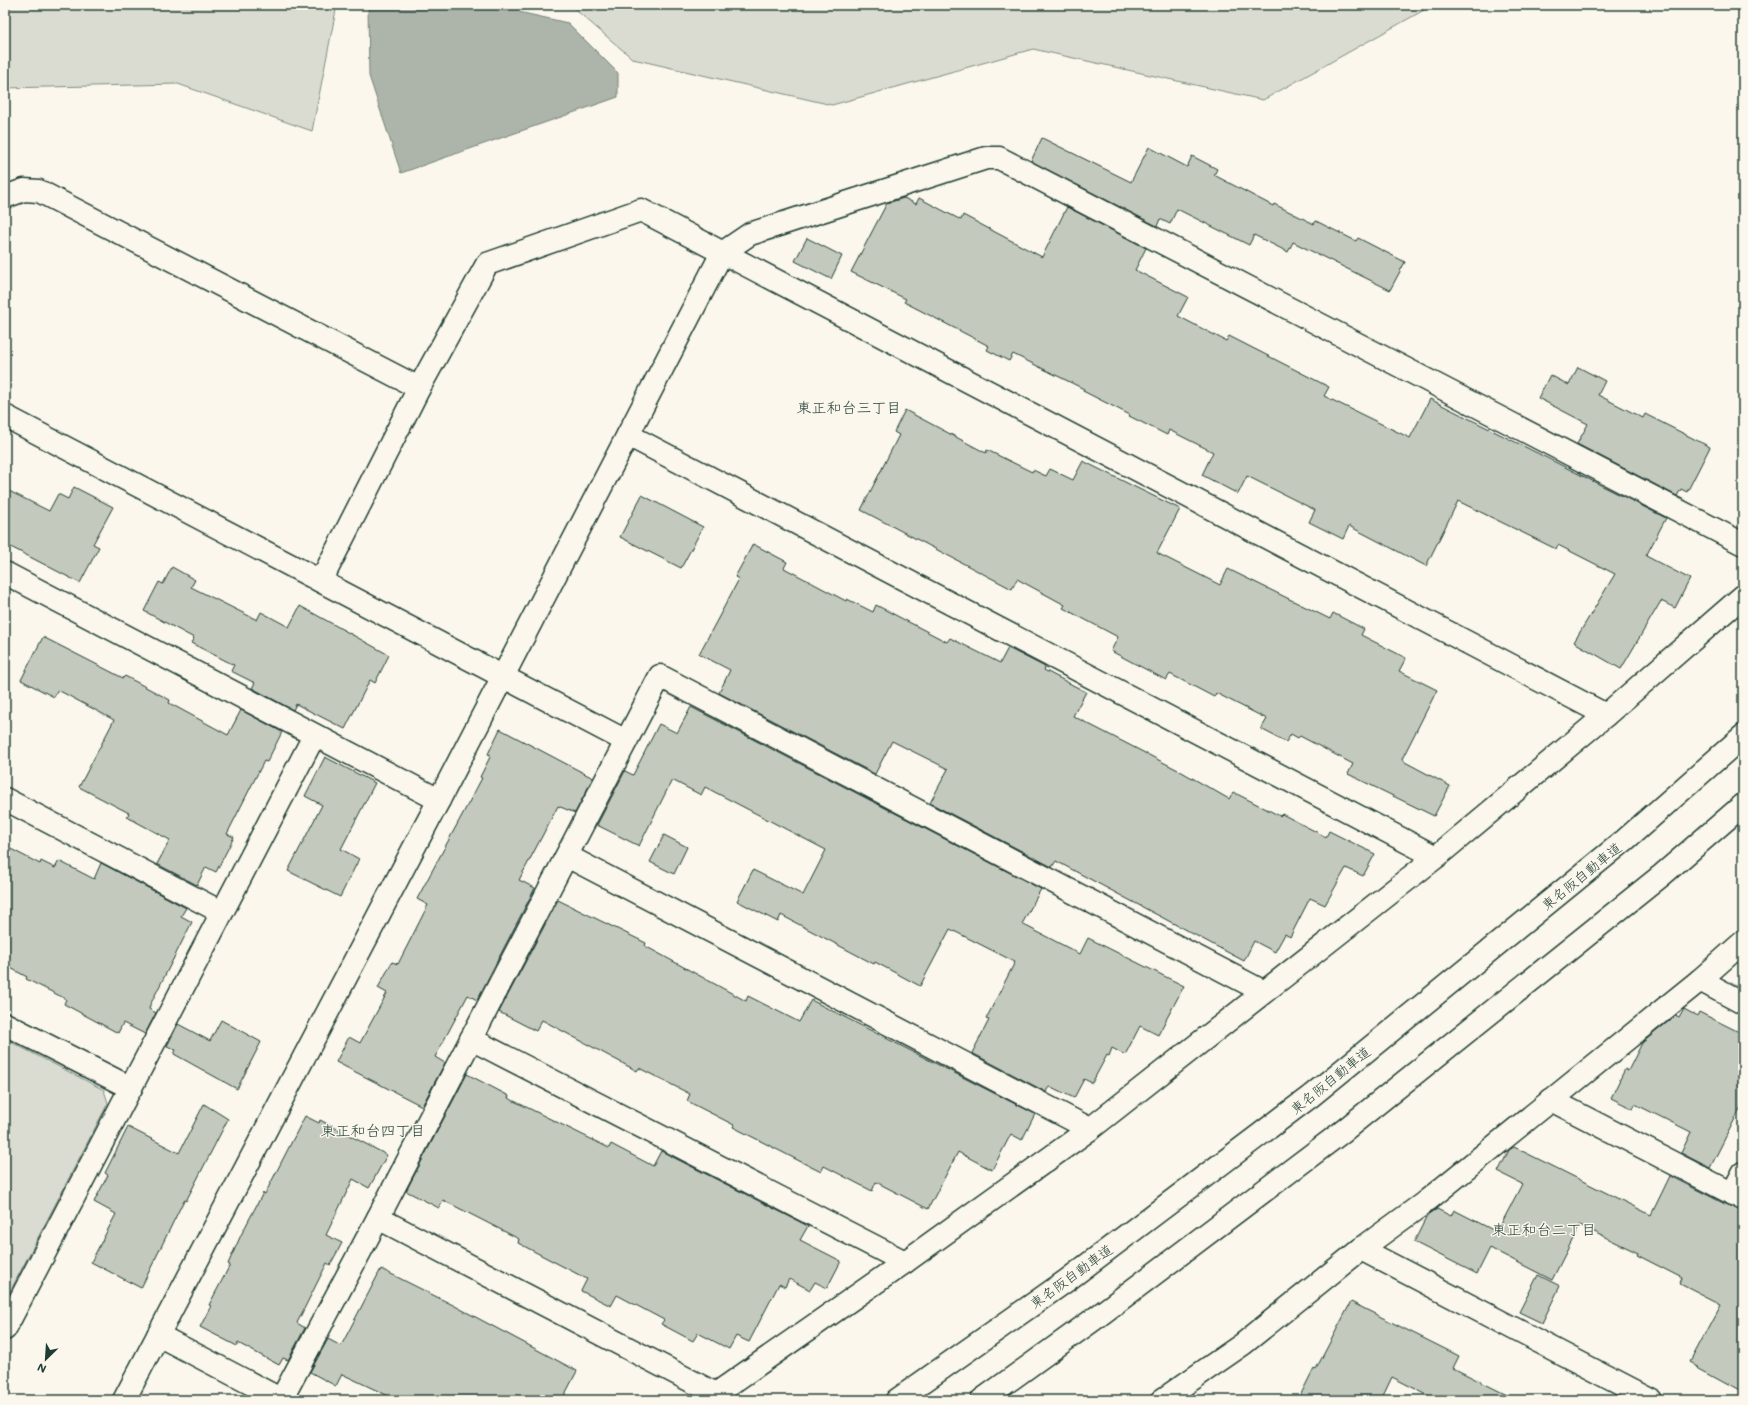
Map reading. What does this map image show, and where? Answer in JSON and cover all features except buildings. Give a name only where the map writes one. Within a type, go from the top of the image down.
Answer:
[{"type":"main road","points":[[124,1400],[503,676],[722,253],[750,234],[986,158],[999,158],[1743,544]]},
{"type":"main road","points":[[5,197],[24,190],[40,191],[419,388]]},
{"type":"main road","points":[[321,581],[419,388],[487,264],[641,210],[1606,715]]},
{"type":"main road","points":[[5,416],[626,741]]},
{"type":"main road","points":[[628,435],[1436,858]]},
{"type":"main road","points":[[5,573],[438,800]]},
{"type":"main road","points":[[378,1218],[711,1397],[905,1262],[1090,1129],[1436,858],[1606,715],[1743,596]]},
{"type":"main road","points":[[158,1335],[281,1400],[378,1218],[660,676],[1264,992]]},
{"type":"main road","points":[[5,1329],[314,736]]},
{"type":"main road","name":"東名阪自動車道","points":[[897,1400],[1066,1281],[1311,1096],[1625,840],[1743,736]]},
{"type":"main road","points":[[5,799],[221,912]]},
{"type":"main road","points":[[982,1400],[1097,1317],[1342,1132],[1662,875],[1743,805]]},
{"type":"main road","points":[[567,856],[1090,1129]]},
{"type":"main road","points":[[1171,1398],[1243,1344],[1361,1249],[1424,1203],[1700,980],[1743,942]]},
{"type":"main road","points":[[1700,980],[1743,1003]]},
{"type":"main road","points":[[5,1024],[131,1088]]},
{"type":"main road","points":[[471,1039],[905,1262]]},
{"type":"main road","points":[[1551,1100],[1738,1196],[1743,1173]]},
{"type":"main road","points":[[1361,1249],[1651,1400]]},
{"type":"shaded area","points":[[5,5],[337,5],[312,131],[178,84],[5,88]]},
{"type":"shaded area","points":[[368,5],[513,5],[519,12],[568,23],[618,73],[618,97],[401,173],[369,76]]},
{"type":"shaded area","points":[[570,5],[1433,5],[1263,100],[1033,49],[832,105],[633,59]]},
{"type":"shaded area","points":[[5,1039],[104,1090],[108,1103],[5,1301]]},
{"type":"district","name":"東正和台三丁目","points":[[849,407]]},
{"type":"district","name":"東正和台四丁目","points":[[373,1130]]},
{"type":"district","name":"東正和台二丁目","points":[[1544,1229]]}]
